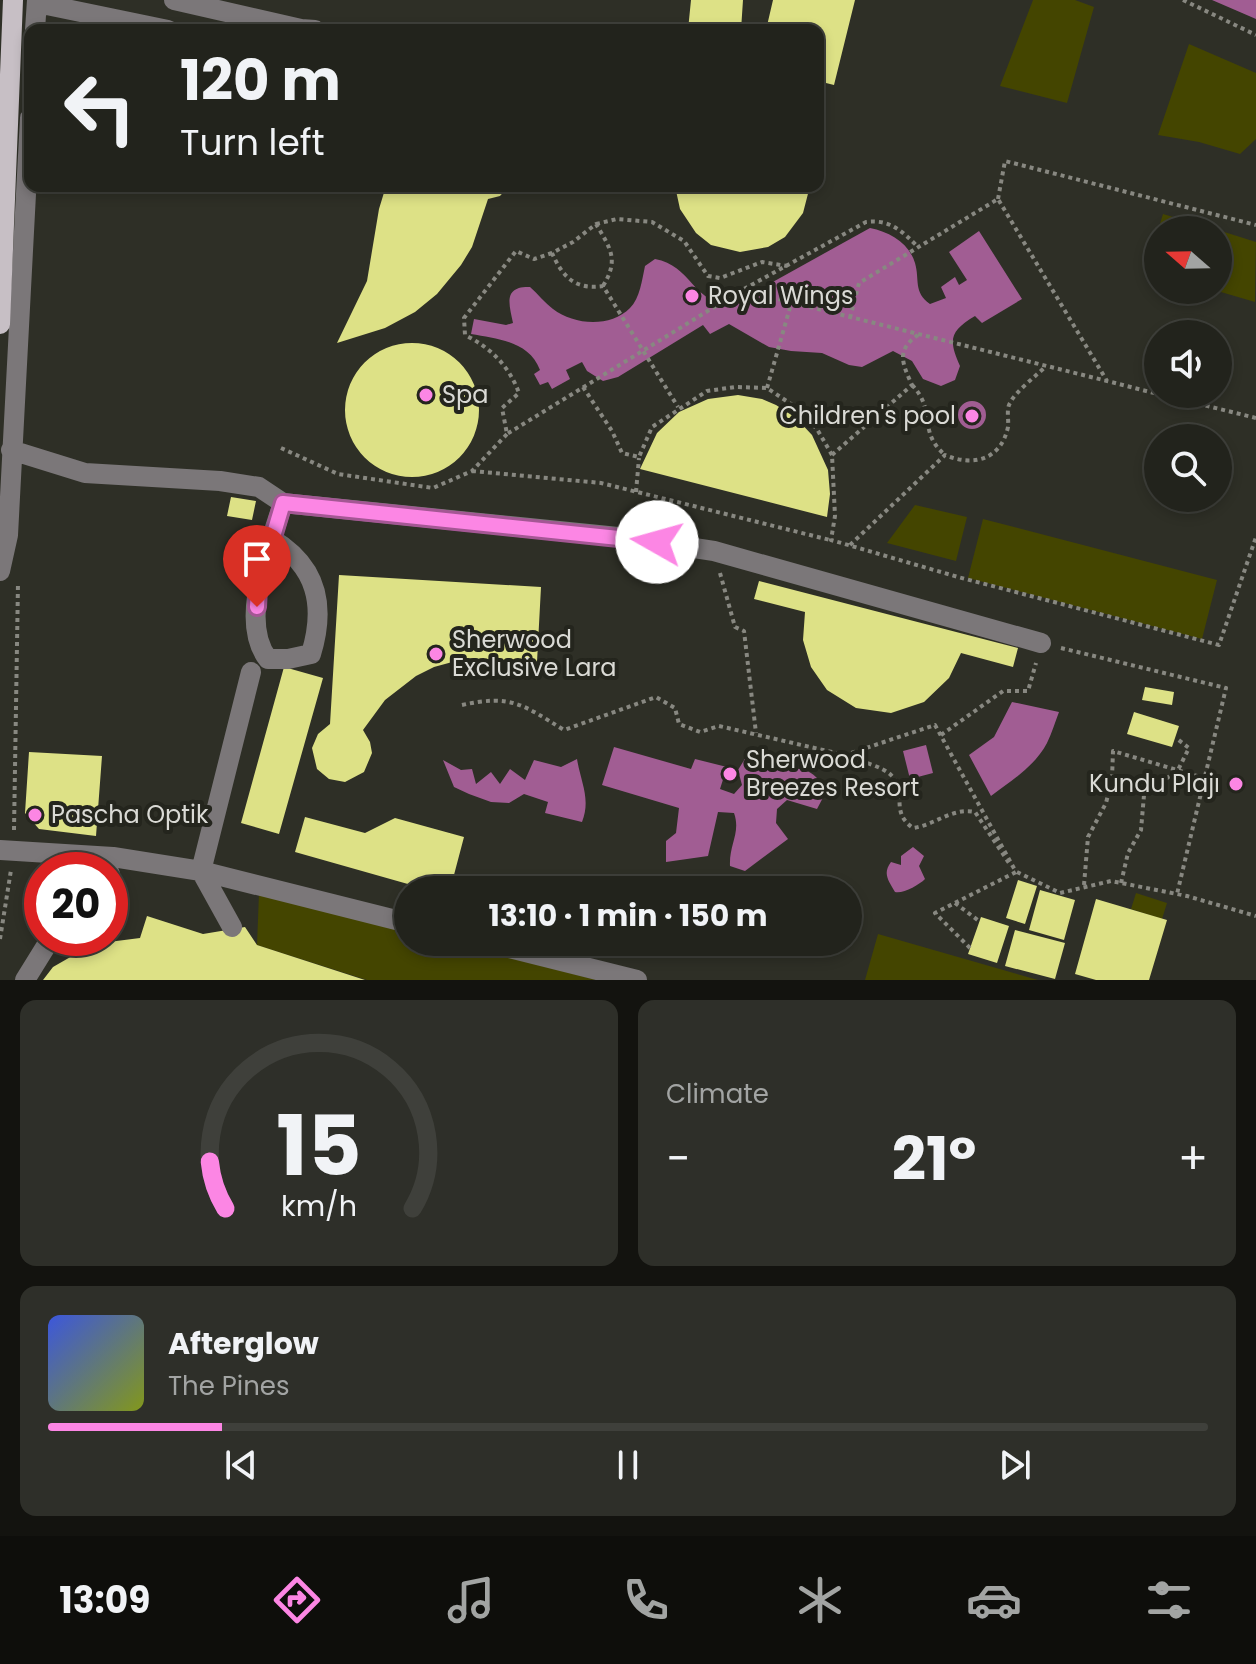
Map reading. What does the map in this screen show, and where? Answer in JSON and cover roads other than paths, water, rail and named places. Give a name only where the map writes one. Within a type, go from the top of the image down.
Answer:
[{"type":"main road","points":[[0,324],[13,0]]},
{"type":"lane","points":[[174,0],[287,24]]},
{"type":"lane","points":[[35,24],[37,1],[141,24]]},
{"type":"lane","points":[[0,571],[8,535],[26,192]]},
{"type":"lane","points":[[11,450],[85,473],[220,481],[259,487],[283,503],[628,538],[714,551],[1041,643]]},
{"type":"lane","points":[[272,539],[290,550],[315,585],[316,636],[311,654],[268,659],[259,648],[255,627],[258,587],[272,539],[283,503]]},
{"type":"lane","points":[[232,927],[201,871],[251,672]]},
{"type":"lane","points":[[0,850],[34,852]]},
{"type":"lane","points":[[128,859],[201,871],[394,919]]},
{"type":"lane","points":[[25,980],[40,956]]},
{"type":"lane","points":[[541,956],[637,980]]},
{"type":"place","name":"Royal Wings","points":[[692,296]]},
{"type":"place","name":"Spa","points":[[426,395]]},
{"type":"place","name":"Children's pool","points":[[972,416]]},
{"type":"place","name":"Sherwood Exclusive Lara","points":[[436,654]]},
{"type":"place","name":"Sherwood Breezes Resort","points":[[730,774]]},
{"type":"place","name":"Kundu Plajı","points":[[1236,784]]},
{"type":"place","name":"Pascha Optik","points":[[35,815]]}]
